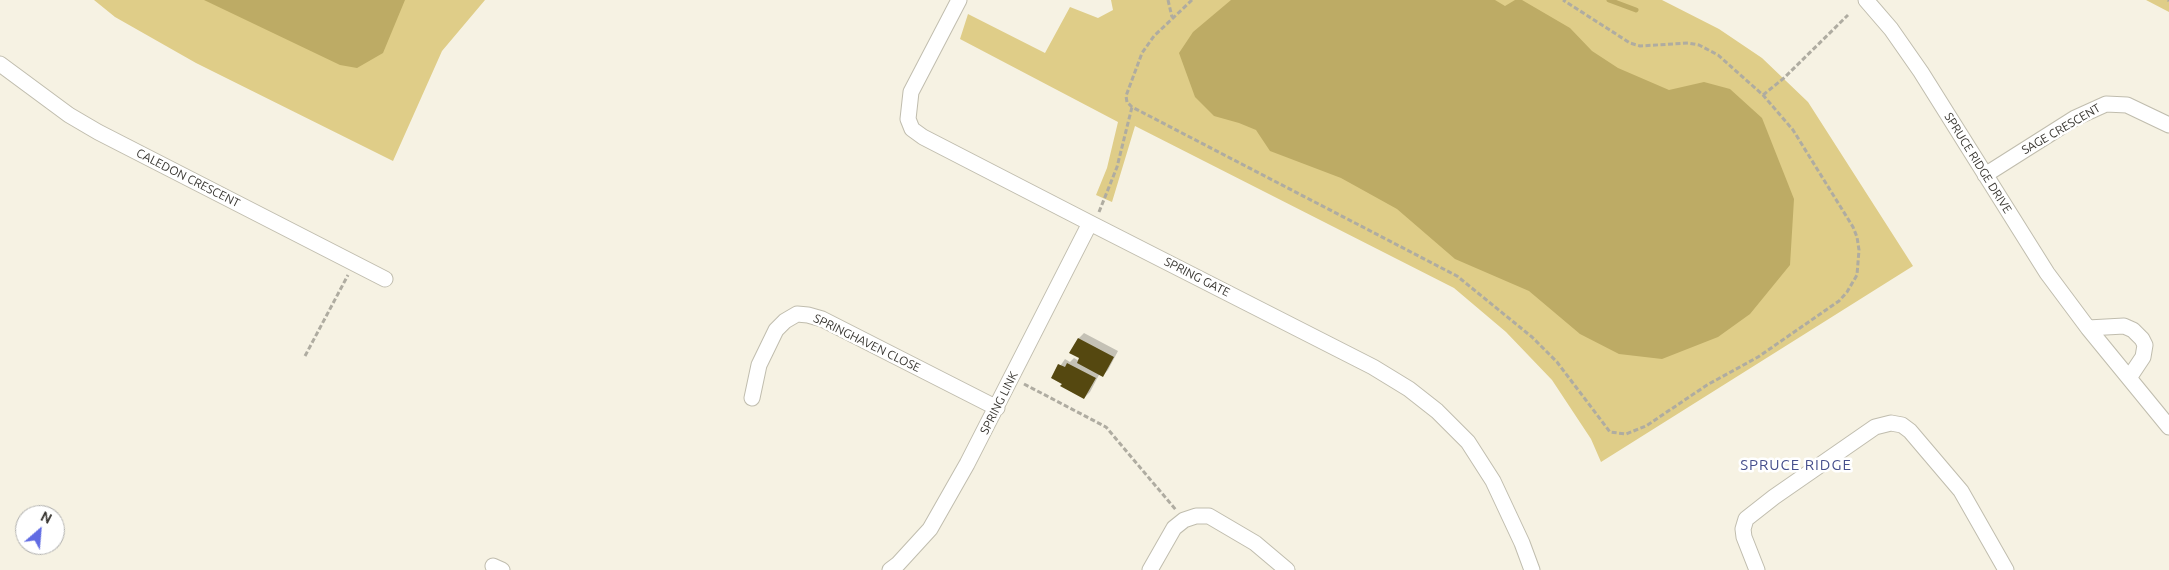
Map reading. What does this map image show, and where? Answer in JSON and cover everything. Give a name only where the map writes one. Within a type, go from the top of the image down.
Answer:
[{"type":"street","name":"SPRING GATE","points":[[959,0],[911,92],[908,119],[912,129],[923,137],[1090,223],[1373,366],[1408,389],[1437,410],[1468,442],[1493,482],[1532,570]]},
{"type":"street","name":"SPRUCE RIDGE DRIVE","points":[[1866,0],[1891,29],[1921,72],[2047,273],[2088,328],[2169,427]]},
{"type":"street","name":"CALEDON CRESCENT","points":[[0,64],[69,115],[98,132],[385,279]]},
{"type":"street","name":"SAGE CRESCENT","points":[[1985,175],[2076,118],[2106,104],[2127,105],[2169,125]]},
{"type":"street","name":"SPRING LINK","points":[[898,568],[930,529],[968,464],[1090,223]]},
{"type":"street","name":"SPRINGHAVEN CLOSE","points":[[752,398],[759,365],[776,330],[785,321],[797,314],[803,314],[822,320],[996,408]]},
{"type":"street","points":[[2088,328],[2124,326],[2138,334],[2145,345],[2143,358],[2129,378]]},
{"type":"street","points":[[1756,570],[1744,537],[1743,529],[1746,519],[1874,427],[1890,423],[1902,426],[1910,431],[1961,492],[2006,570]]},
{"type":"street","points":[[1150,570],[1174,528],[1184,520],[1196,516],[1209,516],[1255,543],[1287,570]]},
{"type":"path","points":[[1168,0],[1172,18]]},
{"type":"path","points":[[1192,0],[1154,36],[1135,69],[1126,96],[1127,102],[1132,108],[1457,276],[1490,301],[1551,355],[1573,381],[1610,432],[1626,434],[1646,426],[1707,385],[1758,357],[1830,308],[1847,292],[1857,275],[1859,250],[1853,227],[1793,130],[1763,95],[1718,55],[1708,49],[1688,43],[1650,46],[1630,43],[1563,0]]},
{"type":"path","points":[[1763,95],[1784,78],[1848,15]]},
{"type":"path","points":[[1090,223],[1100,211],[1110,188],[1132,108]]},
{"type":"path","points":[[305,356],[354,263]]},
{"type":"path","points":[[1012,378],[1106,427],[1165,494],[1184,520]]},
{"type":"shaded area","points":[[94,0],[485,0],[442,51],[393,161],[196,63],[115,17]]},
{"type":"shaded area","points":[[204,0],[405,0],[383,53],[357,68],[340,65]]},
{"type":"shaded area","points":[[1111,0],[1662,0],[1719,29],[1762,58],[1808,102],[1913,266],[1601,462],[1591,439],[1552,380],[1506,332],[1454,288],[1135,126],[1112,202],[1096,195],[1107,168],[1118,122],[960,39],[968,14],[1045,53],[1070,7],[1098,18],[1113,10]]},
{"type":"shaded area","points":[[1231,0],[1495,0],[1505,6],[1515,0],[1522,0],[1570,28],[1592,51],[1618,68],[1669,90],[1704,82],[1730,89],[1762,118],[1794,199],[1790,265],[1750,314],[1718,337],[1662,359],[1619,354],[1580,334],[1529,291],[1455,259],[1397,209],[1341,178],[1270,151],[1256,130],[1214,116],[1195,97],[1179,53],[1193,32]]},
{"type":"shaded area","points":[[2146,0],[2169,0],[2169,12]]},
{"type":"building","points":[[1078,338],[1114,357],[1103,377],[1077,363],[1079,358],[1069,353]]},
{"type":"building","points":[[1067,363],[1096,378],[1084,399],[1060,386],[1062,384],[1051,378],[1058,364],[1065,367]]},
{"type":"waterway","points":[[1609,0],[1636,10]]},
{"type":"district","name":"SPRUCE RIDGE","points":[[1796,465]]}]
